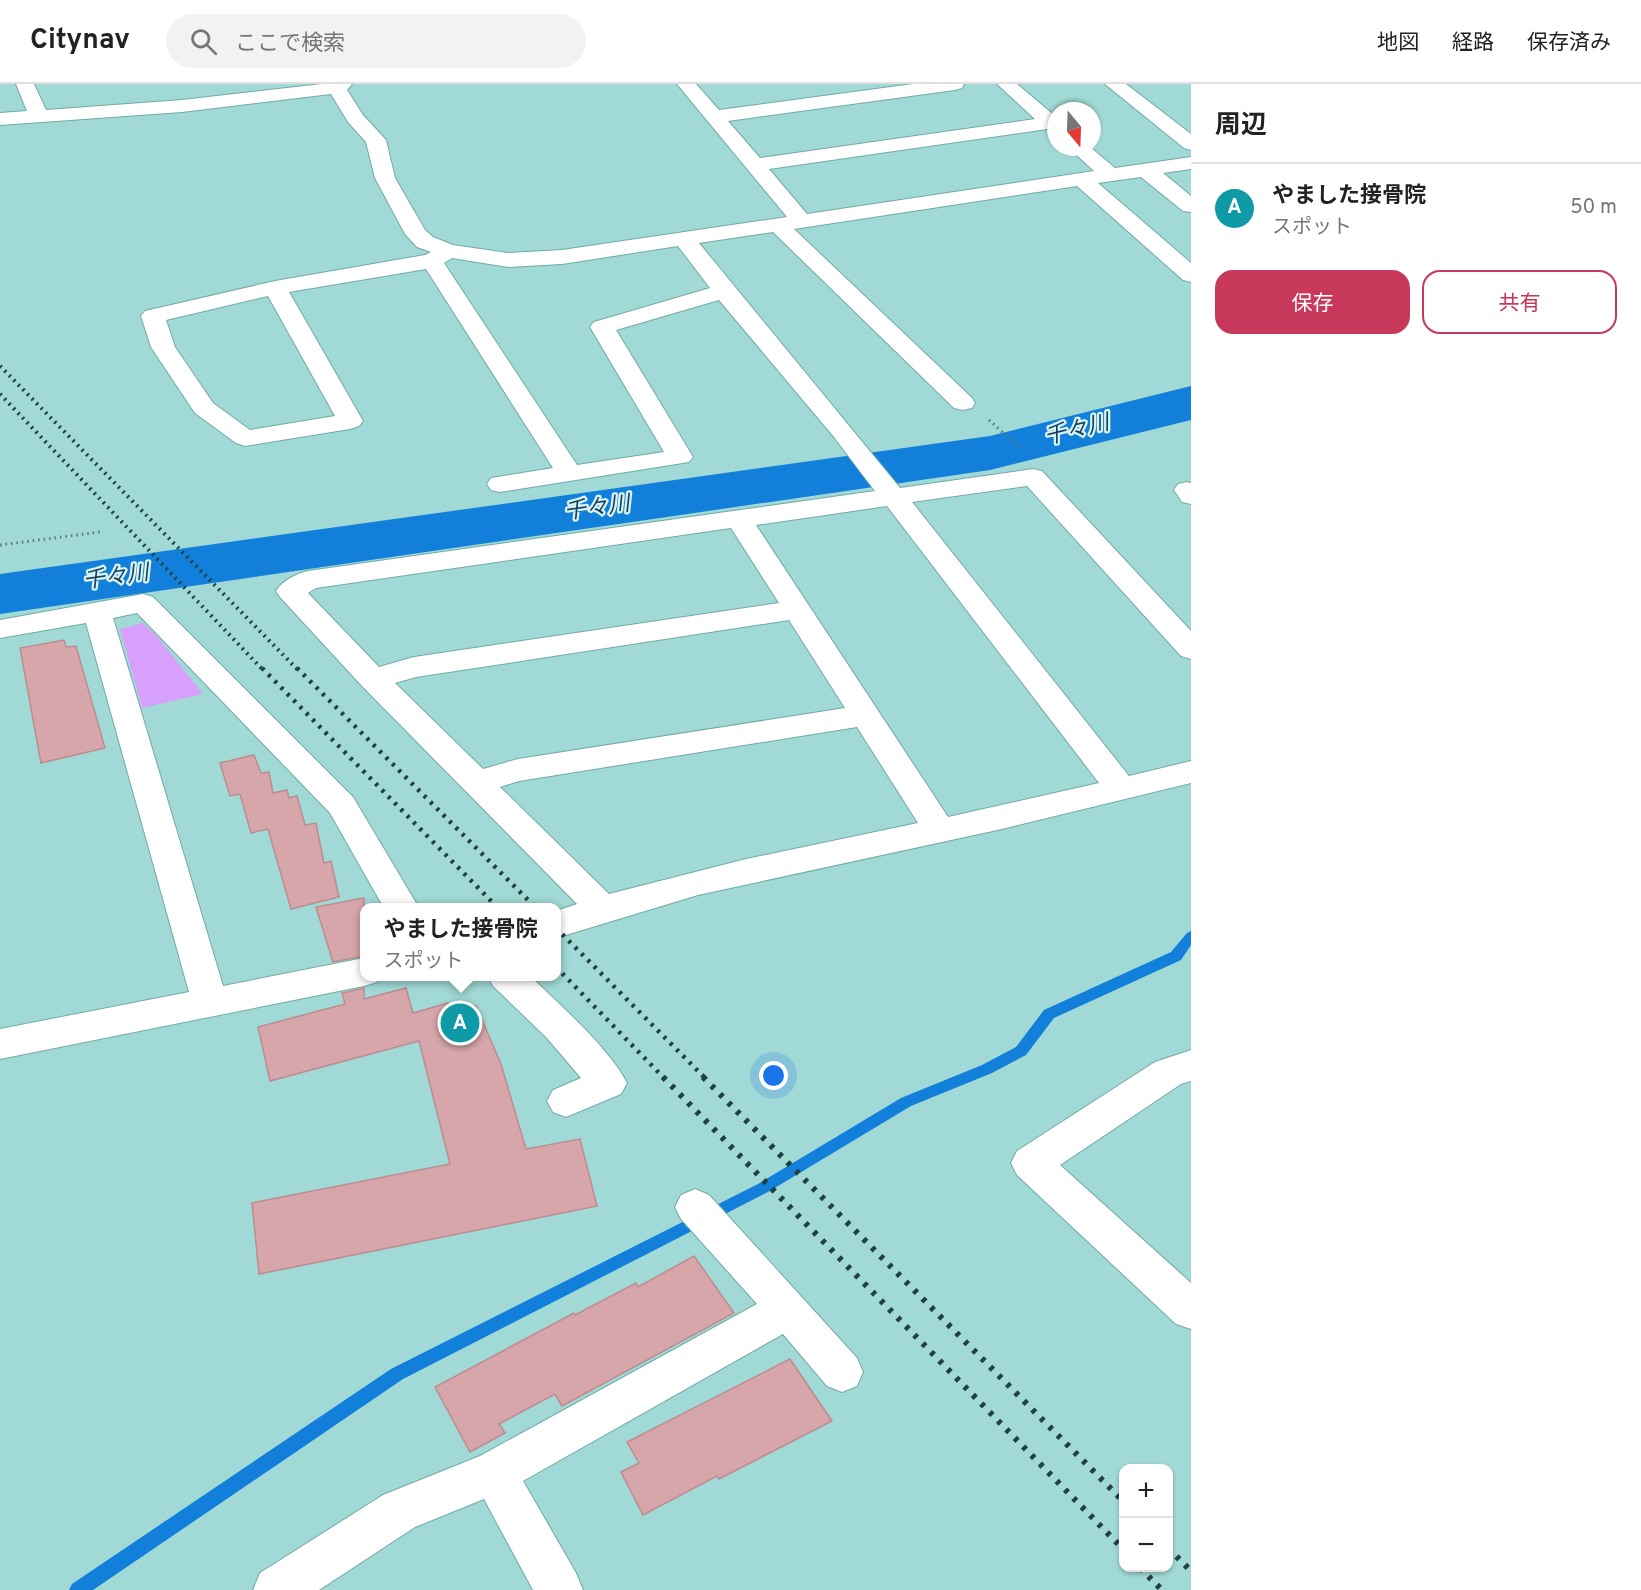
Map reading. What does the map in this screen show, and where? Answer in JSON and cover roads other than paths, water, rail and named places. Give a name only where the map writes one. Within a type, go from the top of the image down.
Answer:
[{"type":"street","points":[[25,84],[38,115]]},
{"type":"street","points":[[686,84],[802,221]]},
{"type":"street","points":[[714,117],[956,84]]},
{"type":"street","points":[[1006,84],[1047,120]]},
{"type":"street","points":[[1114,84],[1191,144]]},
{"type":"street","points":[[0,119],[182,106],[340,86],[355,118],[376,140],[385,178],[416,234],[440,256],[570,474]]},
{"type":"street","points":[[754,165],[1047,126]]},
{"type":"street","points":[[1089,156],[1111,175]]},
{"type":"street","points":[[275,288],[350,421],[244,438],[204,408],[163,347],[153,316],[275,288],[440,256],[508,260],[562,257],[1191,163]]},
{"type":"street","points":[[1146,170],[1191,206]]},
{"type":"street","points":[[1082,180],[1191,274]]},
{"type":"street","points":[[777,225],[963,403]]},
{"type":"street","points":[[684,239],[724,291],[890,491],[1122,790]]},
{"type":"street","points":[[500,484],[680,457],[602,327],[724,291]]},
{"type":"street","points":[[602,908],[479,782],[373,679],[290,591],[308,580],[738,518],[890,491],[1033,477],[1191,648]]},
{"type":"street","points":[[738,518],[795,610],[940,831]]},
{"type":"street","points":[[0,629],[143,603],[342,805],[399,903]]},
{"type":"street","points":[[373,679],[414,668],[795,610]]},
{"type":"street","points":[[97,611],[210,1003]]},
{"type":"street","points":[[479,782],[518,770],[865,715]]},
{"type":"street","points":[[561,923],[602,908],[757,868],[940,831],[1191,772]]},
{"type":"street","points":[[0,1044],[360,973]]},
{"type":"street","points":[[511,981],[560,1028],[608,1083],[566,1101]]},
{"type":"street","points":[[1191,1065],[1168,1073],[1031,1163],[1191,1310]]},
{"type":"street","points":[[702,1215],[842,1372]]},
{"type":"street","points":[[277,1590],[399,1511],[494,1473],[788,1309]]},
{"type":"street","points":[[494,1473],[559,1590]]},
{"type":"waterway","name":"千々川","points":[[0,594],[990,453],[1191,403]]},
{"type":"waterway","points":[[78,1590],[397,1374],[763,1188],[906,1102],[987,1069],[1021,1051],[1049,1014],[1176,956],[1191,936]]},
{"type":"railway","points":[[0,366],[298,670]]},
{"type":"railway","points":[[0,394],[263,670]]},
{"type":"railway","points":[[262,668],[493,903]]},
{"type":"railway","points":[[297,668],[531,903]]},
{"type":"railway","points":[[561,933],[705,1078]]},
{"type":"railway","points":[[561,972],[664,1078]]},
{"type":"railway","points":[[663,1077],[1119,1545]]},
{"type":"railway","points":[[703,1077],[1119,1497]]},
{"type":"railway","points":[[1173,1553],[1191,1571]]},
{"type":"railway","points":[[1144,1572],[1162,1590]]},
{"type":"place","name":"やました接骨院","points":[[460,1023]]}]
